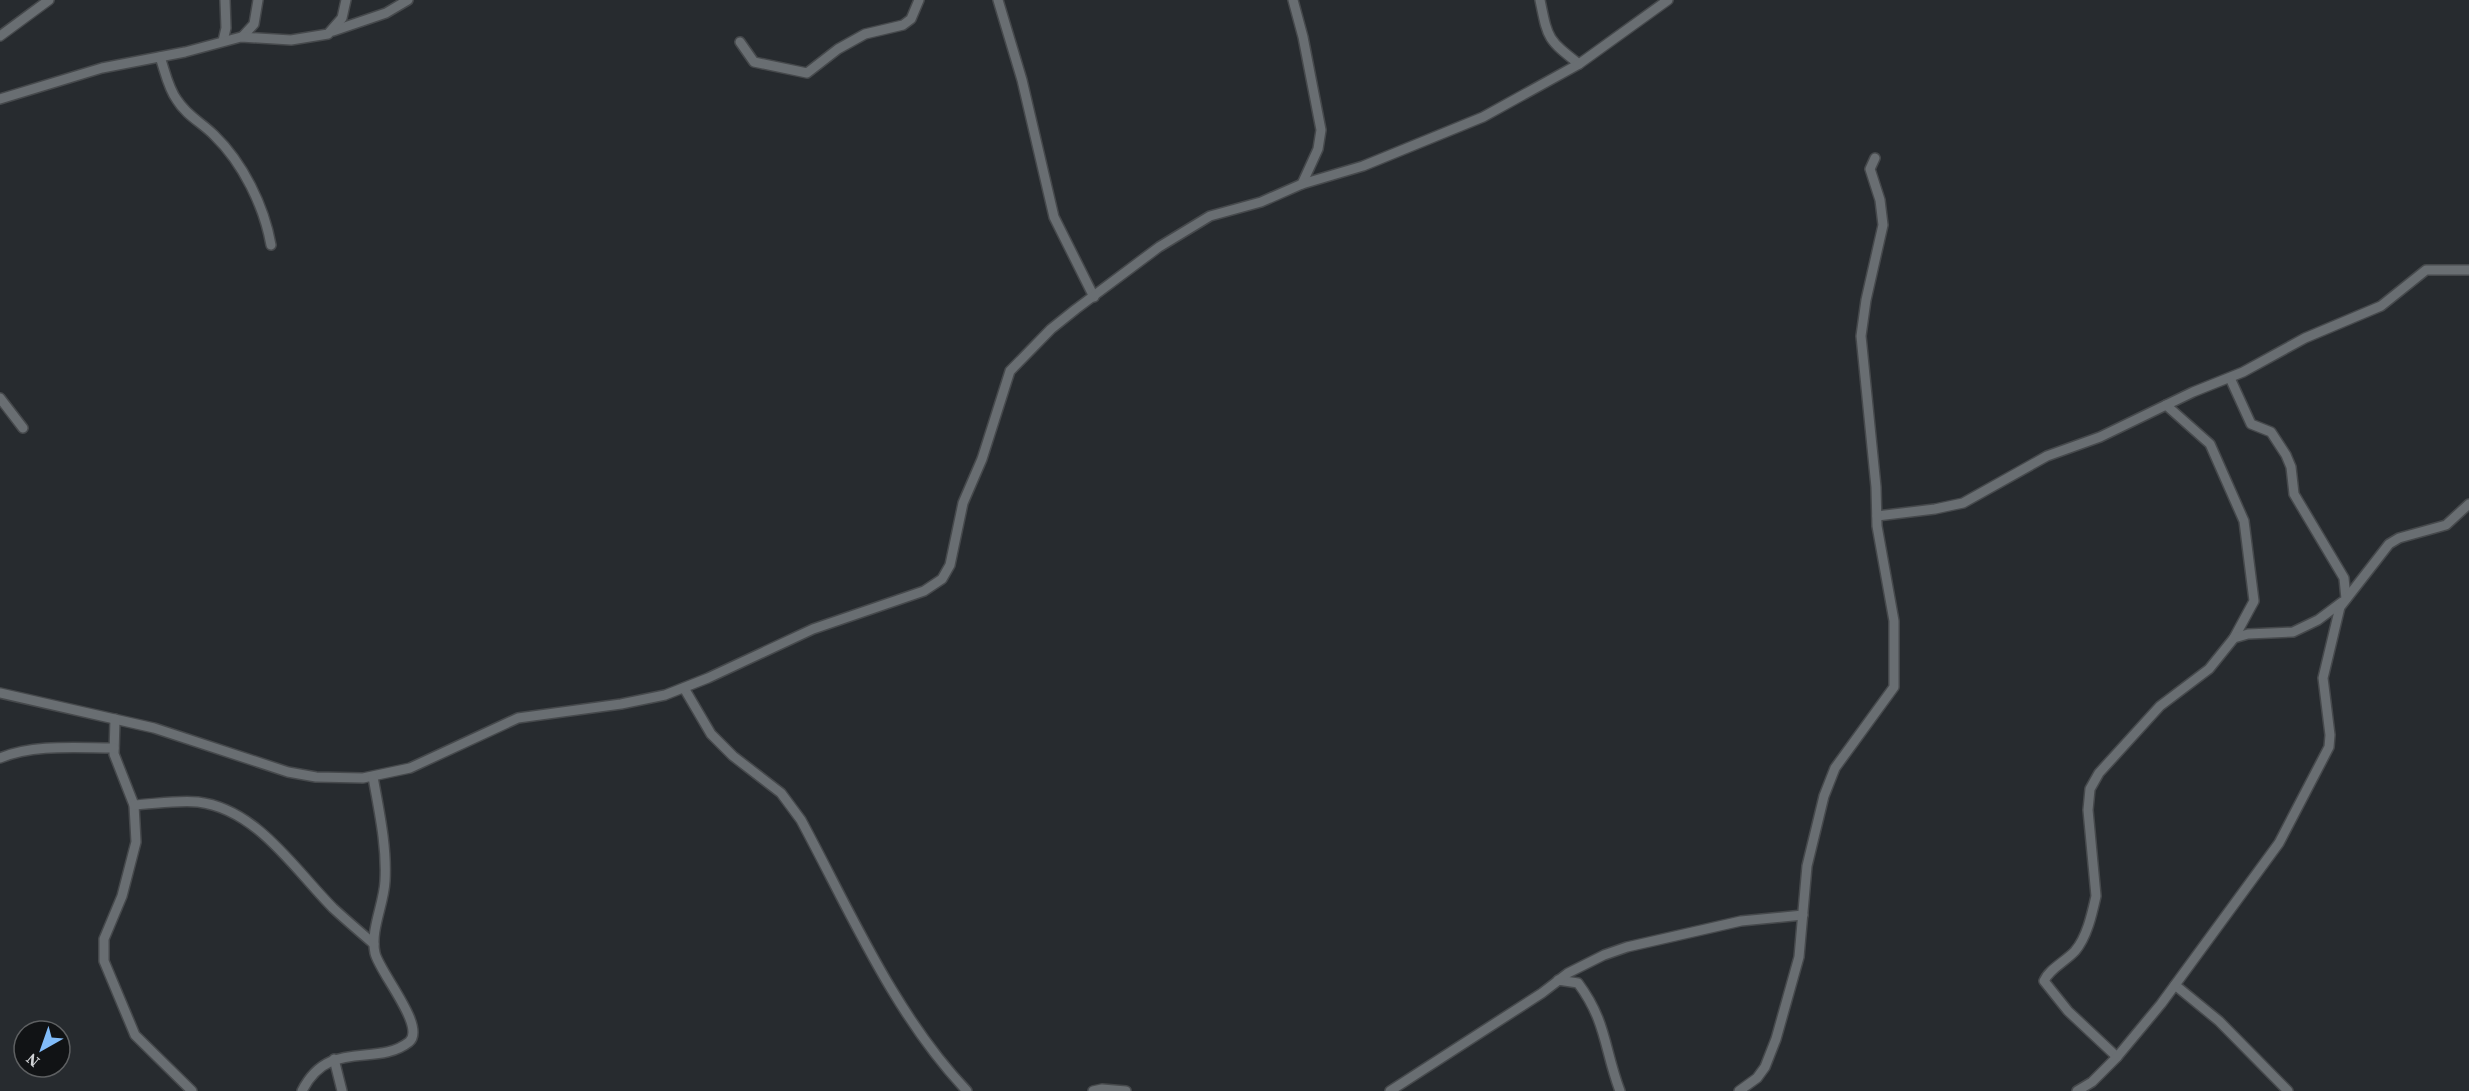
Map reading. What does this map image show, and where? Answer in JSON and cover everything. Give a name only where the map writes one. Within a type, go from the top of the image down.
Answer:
[{"type":"street","points":[[0,36],[49,0]]},
{"type":"street","points":[[223,41],[226,28],[225,0]]},
{"type":"street","points":[[243,36],[254,24],[258,0]]},
{"type":"street","points":[[333,32],[347,6],[346,0]]},
{"type":"street","points":[[0,99],[102,68],[160,57],[243,36],[291,40],[320,37],[376,17],[408,0]]},
{"type":"street","points":[[740,42],[754,62],[807,73],[838,49],[864,34],[903,25],[911,19],[919,0]]},
{"type":"street","points":[[998,0],[1022,80],[1054,217],[1094,297]]},
{"type":"street","points":[[1293,0],[1303,37],[1321,130],[1318,149],[1302,184]]},
{"type":"street","points":[[1540,0],[1546,32],[1556,45],[1579,64]]},
{"type":"street","points":[[0,693],[154,728],[288,772],[339,779],[373,777],[410,768],[518,718],[640,701],[684,688],[813,629],[924,591],[942,579],[954,556],[963,503],[982,459],[1010,371],[1051,329],[1159,247],[1210,216],[1262,202],[1302,184],[1363,166],[1458,128],[1508,105],[1579,64],[1668,0]]},
{"type":"street","points":[[160,57],[176,99],[190,117],[216,136],[239,167],[263,215],[271,245]]},
{"type":"street","points":[[1739,1091],[1761,1073],[1776,1039],[1797,966],[1809,856],[1831,775],[1894,687],[1894,621],[1881,558],[1861,336],[1870,280],[1882,233],[1880,200],[1870,170],[1875,158]]},
{"type":"street","points":[[1877,516],[1935,509],[1963,502],[2047,456],[2100,437],[2166,405],[2230,378],[2305,338],[2381,306],[2427,270],[2469,270]]},
{"type":"street","points":[[2077,1091],[2094,1086],[2175,985],[2279,843],[2329,747],[2331,735],[2323,678],[2333,630],[2345,600],[2344,578],[2294,494],[2291,467],[2286,455],[2271,432],[2251,424],[2230,378]]},
{"type":"street","points":[[0,398],[23,428]]},
{"type":"street","points":[[2116,1057],[2068,1011],[2044,981],[2048,974],[2079,945],[2094,907],[2096,896],[2088,810],[2090,789],[2099,773],[2149,717],[2171,697],[2209,669],[2234,638],[2254,601],[2244,521],[2210,444],[2166,405]]},
{"type":"street","points":[[2234,638],[2248,634],[2293,632],[2318,620],[2345,600],[2375,565],[2389,544],[2399,538],[2446,525],[2469,504]]},
{"type":"street","points":[[684,688],[711,734],[733,756],[781,793],[801,820],[901,1006],[939,1062],[967,1091]]},
{"type":"street","points":[[115,719],[114,748],[134,805],[136,842],[125,888],[104,939],[104,961],[135,1035],[192,1091]]},
{"type":"street","points":[[0,758],[13,753],[54,748],[114,748]]},
{"type":"street","points":[[302,1091],[323,1065],[333,1059],[392,1049],[412,1038],[412,1021],[378,963],[374,944],[385,877],[382,828],[373,777]]},
{"type":"street","points":[[134,805],[198,802],[218,807],[249,824],[271,842],[333,907],[374,944]]},
{"type":"street","points":[[1390,1091],[1568,973],[1627,947],[1741,921],[1803,915]]},
{"type":"street","points":[[1558,980],[1578,983],[1594,1006],[1601,1022],[1620,1091]]},
{"type":"street","points":[[2175,985],[2219,1021],[2288,1091]]},
{"type":"street","points":[[333,1059],[342,1091]]},
{"type":"street","points":[[1093,1091],[1102,1089],[1126,1091]]}]
